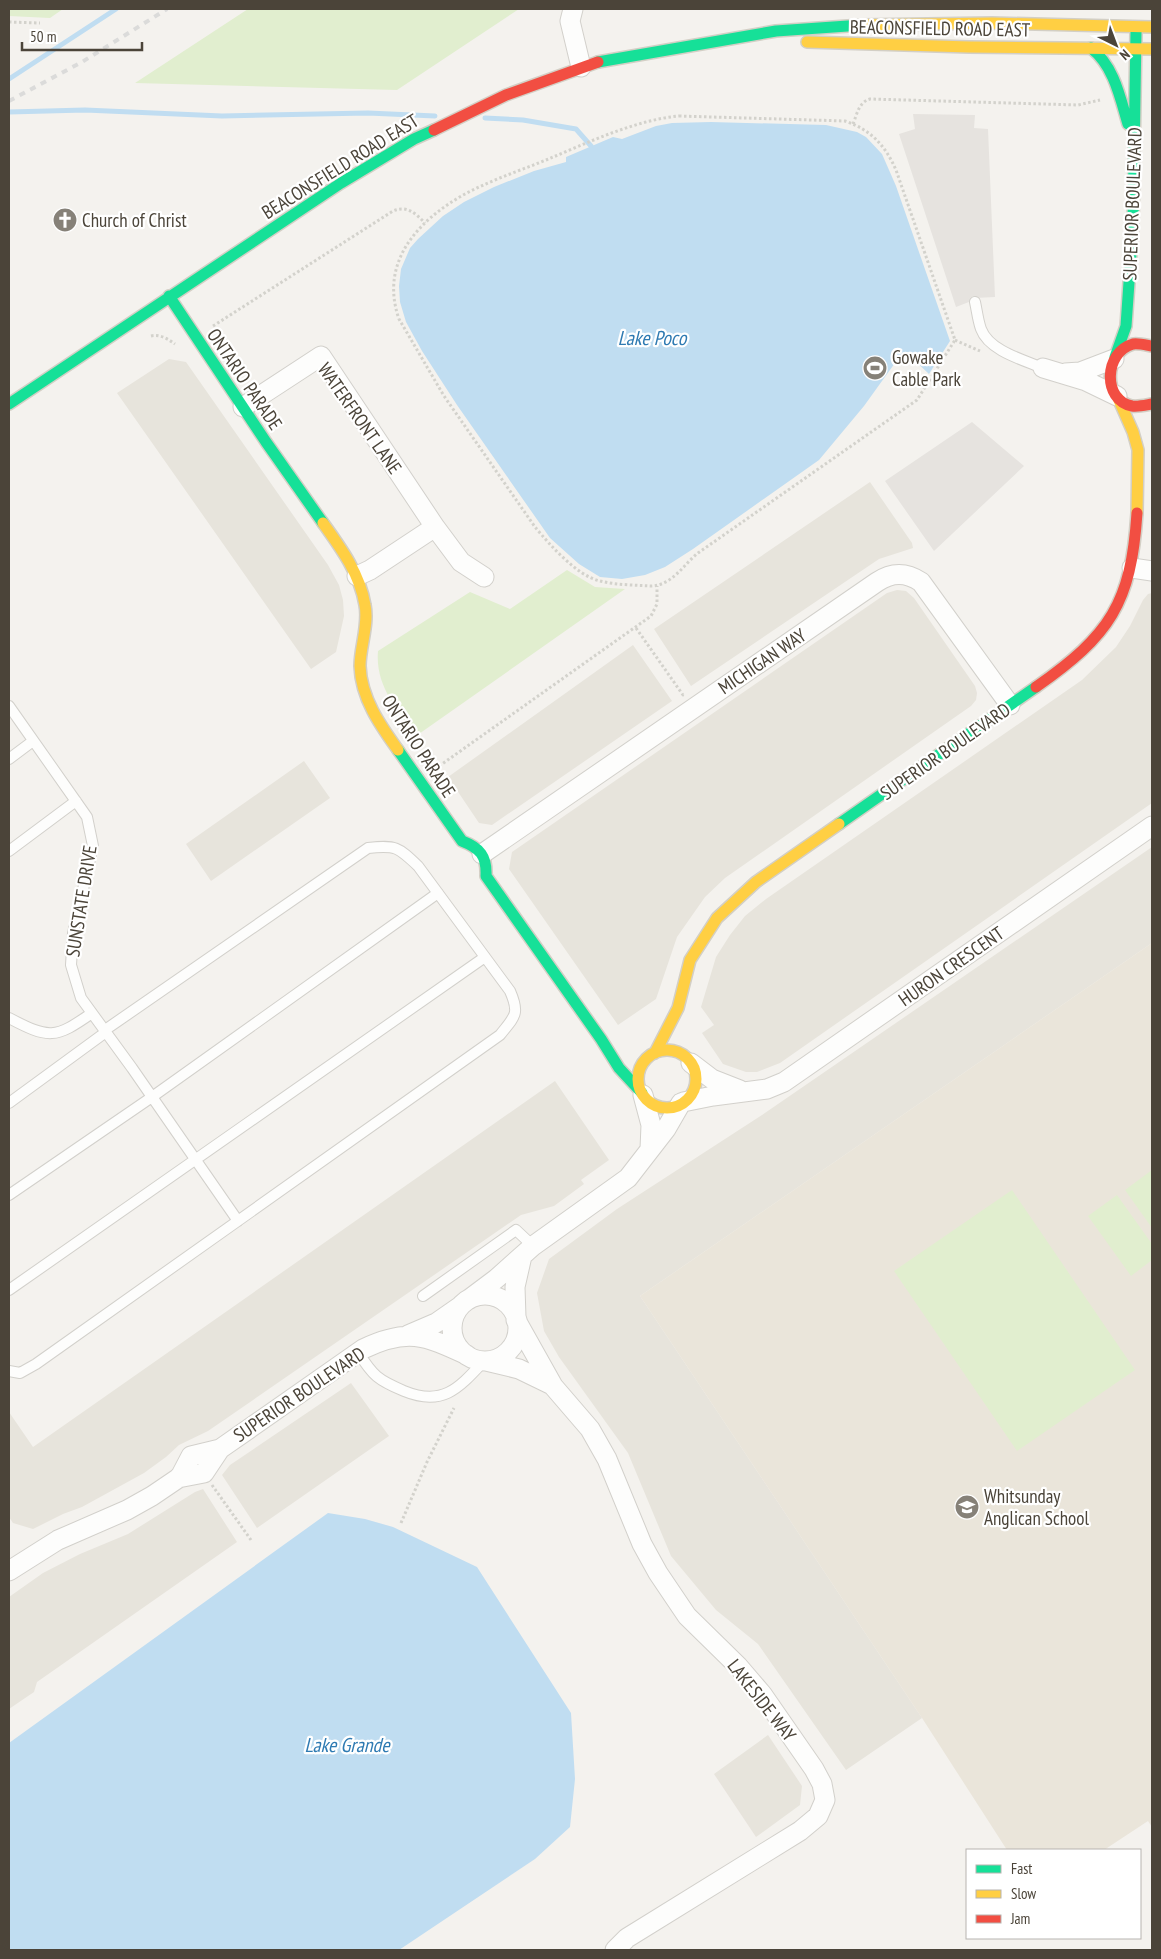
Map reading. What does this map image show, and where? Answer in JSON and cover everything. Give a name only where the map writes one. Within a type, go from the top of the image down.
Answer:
[{"type":"street","points":[[573,9],[570,20],[581,67]]},
{"type":"street","points":[[992,22],[1072,19],[1092,13]]},
{"type":"street","name":"SUPERIOR BOULEVARD","points":[[1136,14],[1133,224],[1126,326],[1109,369],[1109,380],[1129,420],[1139,453]]},
{"type":"street","name":"BEACONSFIELD ROAD EAST","points":[[9,404],[341,183],[414,139],[506,96],[581,67],[613,59],[776,31],[841,25],[992,22],[1152,27]]},
{"type":"street","name":"BEACONSFIELD ROAD EAST","points":[[726,40],[970,47],[1152,49]]},
{"type":"street","points":[[1091,48],[1106,63],[1124,112],[1134,148]]},
{"type":"street","name":"ONTARIO PARADE","points":[[169,296],[344,553],[360,583],[366,607],[360,668],[365,694],[378,722],[462,841],[476,846],[482,854]]},
{"type":"street","points":[[1049,370],[1080,372],[1114,358],[1124,348],[1132,345],[1152,346]]},
{"type":"street","name":"WATERFRONT LANE","points":[[243,406],[321,356],[435,527],[461,562],[484,577]]},
{"type":"street","points":[[1049,370],[1092,383],[1131,406],[1141,407],[1152,404]]},
{"type":"street","name":"SUPERIOR BOULEVARD","points":[[653,1054],[678,1008],[690,960],[717,918],[756,882],[1067,665],[1097,638],[1117,608],[1132,568],[1139,453],[1146,427]]},
{"type":"street","points":[[356,576],[370,570],[435,527]]},
{"type":"street","points":[[1132,568],[1152,572]]},
{"type":"street","name":"MICHIGAN WAY","points":[[482,854],[693,707],[877,582],[891,575],[908,575],[921,582],[932,594],[1010,705]]},
{"type":"street","name":"HURON CRESCENT","points":[[682,1103],[744,1091],[767,1089],[784,1082],[1152,826]]},
{"type":"street","points":[[482,854],[487,863],[486,876],[601,1039],[619,1068],[647,1100],[658,1106],[670,1107],[682,1103],[690,1096],[695,1085],[695,1074],[684,1042]]},
{"type":"street","name":"SUPERIOR BOULEVARD","points":[[678,1008],[680,1024]]},
{"type":"street","points":[[601,1039],[628,1054],[653,1054],[666,1050],[678,1052],[691,1062]]},
{"type":"street","points":[[650,1149],[651,1125],[639,1083],[639,1071],[645,1060],[653,1054]]},
{"type":"street","name":"HURON CRESCENT","points":[[691,1062],[712,1079],[744,1091]]},
{"type":"street","name":"SUPERIOR BOULEVARD","points":[[12,1562],[142,1502],[178,1478],[206,1472],[220,1449],[358,1352],[379,1342],[408,1335],[436,1323],[490,1284],[528,1251],[619,1185],[635,1170],[666,1129],[682,1103]]},
{"type":"street","points":[[516,1320],[510,1307],[500,1298],[480,1296],[465,1302],[455,1314],[452,1334],[457,1346],[479,1359],[498,1358],[509,1350],[516,1338],[516,1320],[515,1287],[528,1251]]},
{"type":"street","name":"LAKESIDE WAY","points":[[516,1320],[553,1386],[590,1429],[607,1459],[630,1515],[658,1573],[687,1616],[738,1666],[762,1694],[814,1769],[822,1784],[825,1800],[818,1816],[800,1831],[627,1938],[614,1950]]},
{"type":"street","name":"SUPERIOR BOULEVARD","points":[[408,1335],[425,1339],[479,1359]]},
{"type":"street","name":"LAKESIDE WAY","points":[[479,1359],[529,1373],[553,1386]]},
{"type":"lane","points":[[975,302],[981,329],[990,342],[1000,349],[1049,370]]},
{"type":"lane","name":"SUNSTATE DRIVE","points":[[9,706],[87,818],[94,846],[73,933],[71,965],[81,998],[152,1096],[238,1221]]},
{"type":"lane","points":[[9,759],[33,741]]},
{"type":"lane","points":[[9,851],[76,801]]},
{"type":"lane","points":[[9,1103],[106,1031],[368,848],[388,846],[402,850],[418,866],[510,991],[516,1006],[513,1019],[500,1034],[36,1364],[20,1373],[9,1371]]},
{"type":"lane","points":[[9,1195],[438,893]]},
{"type":"lane","points":[[9,1290],[485,957]]},
{"type":"lane","points":[[9,1018],[30,1030],[56,1034],[72,1027],[92,1013]]},
{"type":"lane","points":[[423,1296],[516,1230],[528,1251]]},
{"type":"lane","points":[[358,1352],[372,1373],[381,1381],[416,1396],[428,1398],[441,1396],[451,1391],[467,1378],[479,1359]]},
{"type":"path","points":[[9,22],[40,23]]},
{"type":"path","points":[[853,124],[861,105],[870,99],[1078,106],[1107,98]]},
{"type":"path","points":[[955,340],[917,400],[698,553],[672,578],[656,586],[598,581],[577,568],[551,546],[535,527],[444,396],[399,319],[394,288],[396,266],[407,243],[425,223],[466,193],[564,152],[645,122],[679,116],[834,120],[853,124],[875,137],[890,156],[955,340],[981,352]]},
{"type":"path","points":[[148,336],[155,335],[168,338],[180,348],[393,211],[408,209],[425,223]]},
{"type":"path","points":[[419,781],[651,616],[657,604],[656,586]]},
{"type":"path","points":[[401,1523],[427,1462],[454,1408]]},
{"type":"path","points":[[210,1482],[251,1540]]},
{"type":"shaded area","points":[[913,114],[975,115],[974,128],[988,129],[995,297],[975,298],[956,307],[899,134],[915,129]]},
{"type":"shaded area","points":[[169,359],[186,362],[328,565],[339,585],[343,600],[344,616],[336,652],[311,669],[117,393]]},
{"type":"shaded area","points":[[972,422],[1024,466],[934,551],[885,481]]},
{"type":"shaded area","points":[[870,482],[912,543],[913,548],[879,559],[691,686],[654,629]]},
{"type":"shaded area","points":[[897,590],[906,591],[914,598],[975,686],[976,700],[971,706],[725,878],[705,897],[677,937],[656,999],[618,1025],[509,869],[512,852],[887,593]]},
{"type":"shaded area","points":[[1152,593],[1152,803],[780,1063],[757,1072],[746,1072],[723,1064],[702,1033],[714,1025],[701,1007],[716,957],[745,916],[766,899],[1082,680],[1116,647],[1130,626],[1143,600],[1148,594]]},
{"type":"shaded area","points":[[633,645],[672,701],[492,825],[479,823],[448,777]]},
{"type":"shaded area","points":[[304,761],[330,798],[211,881],[186,844]]},
{"type":"shaded area","points":[[1152,847],[1152,943],[640,1296],[922,1718],[846,1770],[758,1644],[716,1610],[671,1556],[628,1453],[559,1357],[544,1331],[537,1293],[549,1259],[617,1209],[762,1115]]},
{"type":"shaded area","name":"Whitsunday Anglican School","points":[[1152,943],[1152,1827],[1148,1821],[1106,1849],[1006,1849],[922,1718],[640,1296]]},
{"type":"shaded area","points":[[555,1081],[609,1160],[581,1180],[584,1184],[554,1206],[521,1215],[208,1431],[179,1445],[144,1473],[82,1507],[33,1529],[13,1523],[9,1517],[9,1412],[33,1447]]},
{"type":"shaded area","points":[[351,1383],[389,1436],[257,1528],[222,1475],[230,1465]]},
{"type":"shaded area","points":[[203,1489],[237,1542],[37,1682],[34,1692],[9,1709],[9,1597],[43,1573],[80,1554],[128,1534],[195,1492]]},
{"type":"shaded area","points":[[768,1735],[802,1786],[800,1805],[756,1837],[714,1774]]},
{"type":"green space","points":[[9,9],[63,9],[50,18],[9,16]]},
{"type":"green space","points":[[248,9],[519,9],[397,90],[135,83]]},
{"type":"green space","points":[[567,570],[595,587],[625,589],[416,736],[395,707],[384,686],[380,675],[378,651],[470,592],[510,609]]},
{"type":"green space","points":[[1152,1170],[1152,1228],[1125,1190]]},
{"type":"green space","points":[[1012,1190],[1135,1370],[1017,1451],[894,1271]]},
{"type":"green space","points":[[1117,1195],[1152,1244],[1152,1260],[1131,1276],[1088,1216]]},
{"type":"water","name":"Lake Poco","points":[[711,122],[826,125],[857,132],[866,137],[882,154],[896,186],[950,341],[929,374],[911,357],[900,356],[864,406],[819,460],[693,549],[665,567],[645,575],[622,579],[600,577],[579,564],[550,538],[457,405],[422,351],[406,322],[400,302],[401,269],[410,248],[443,216],[464,202],[494,187],[534,171],[566,162],[566,157],[613,137],[622,139],[656,126],[672,123]]},
{"type":"water","name":"Lake Grande","points":[[328,1513],[365,1519],[393,1527],[477,1567],[571,1713],[575,1779],[570,1827],[535,1859],[399,1950],[9,1950],[9,1743]]},
{"type":"waterway","points":[[9,79],[116,9]]},
{"type":"waterway","points":[[9,112],[85,110],[222,116],[368,113],[435,116]]},
{"type":"waterway","points":[[485,118],[523,120],[576,129],[591,146]]},
{"type":"railway","points":[[9,101],[82,62],[167,9]]},
{"type":"traffic: fast","points":[[598,62],[776,31],[862,25]]},
{"type":"traffic: fast","points":[[1115,357],[1126,326],[1133,224],[1136,32]]},
{"type":"traffic: fast","points":[[1091,48],[1099,55],[1111,73],[1128,124]]},
{"type":"traffic: fast","points":[[9,404],[341,183],[414,139],[434,130]]},
{"type":"traffic: fast","points":[[169,296],[266,442],[323,523]]},
{"type":"traffic: fast","points":[[839,824],[1036,687]]},
{"type":"traffic: fast","points":[[398,750],[462,841],[478,850],[484,858],[486,876],[601,1039],[619,1068],[642,1093]]},
{"type":"traffic: slow","points":[[862,25],[992,23],[1152,27]]},
{"type":"traffic: slow","points":[[807,42],[969,47],[1152,49]]},
{"type":"traffic: slow","points":[[1118,398],[1133,432],[1138,450],[1137,513]]},
{"type":"traffic: slow","points":[[323,523],[349,562],[359,583],[366,612],[360,659],[361,678],[373,711],[398,750]]},
{"type":"traffic: slow","points":[[655,1053],[678,1008],[690,960],[717,918],[756,882],[839,824]]},
{"type":"traffic: slow","points":[[667,1050],[683,1055],[691,1063],[696,1079],[691,1095],[683,1103],[667,1108],[651,1103],[643,1095],[638,1079],[643,1063],[651,1055],[667,1050]]},
{"type":"traffic: jam","points":[[434,130],[506,95],[598,62]]},
{"type":"traffic: jam","points":[[1152,346],[1133,344],[1123,349],[1116,356],[1110,376],[1111,386],[1115,395],[1122,402],[1132,406],[1152,404]]},
{"type":"traffic: jam","points":[[1036,687],[1082,651],[1099,633],[1112,615],[1122,594],[1129,571],[1137,513]]},
{"type":"place","name":"Church of Christ","points":[[65,220]]},
{"type":"place","name":"Gowake Cable Park","points":[[875,368]]},
{"type":"place","name":"Whitsunday Anglican School","points":[[967,1507]]}]
